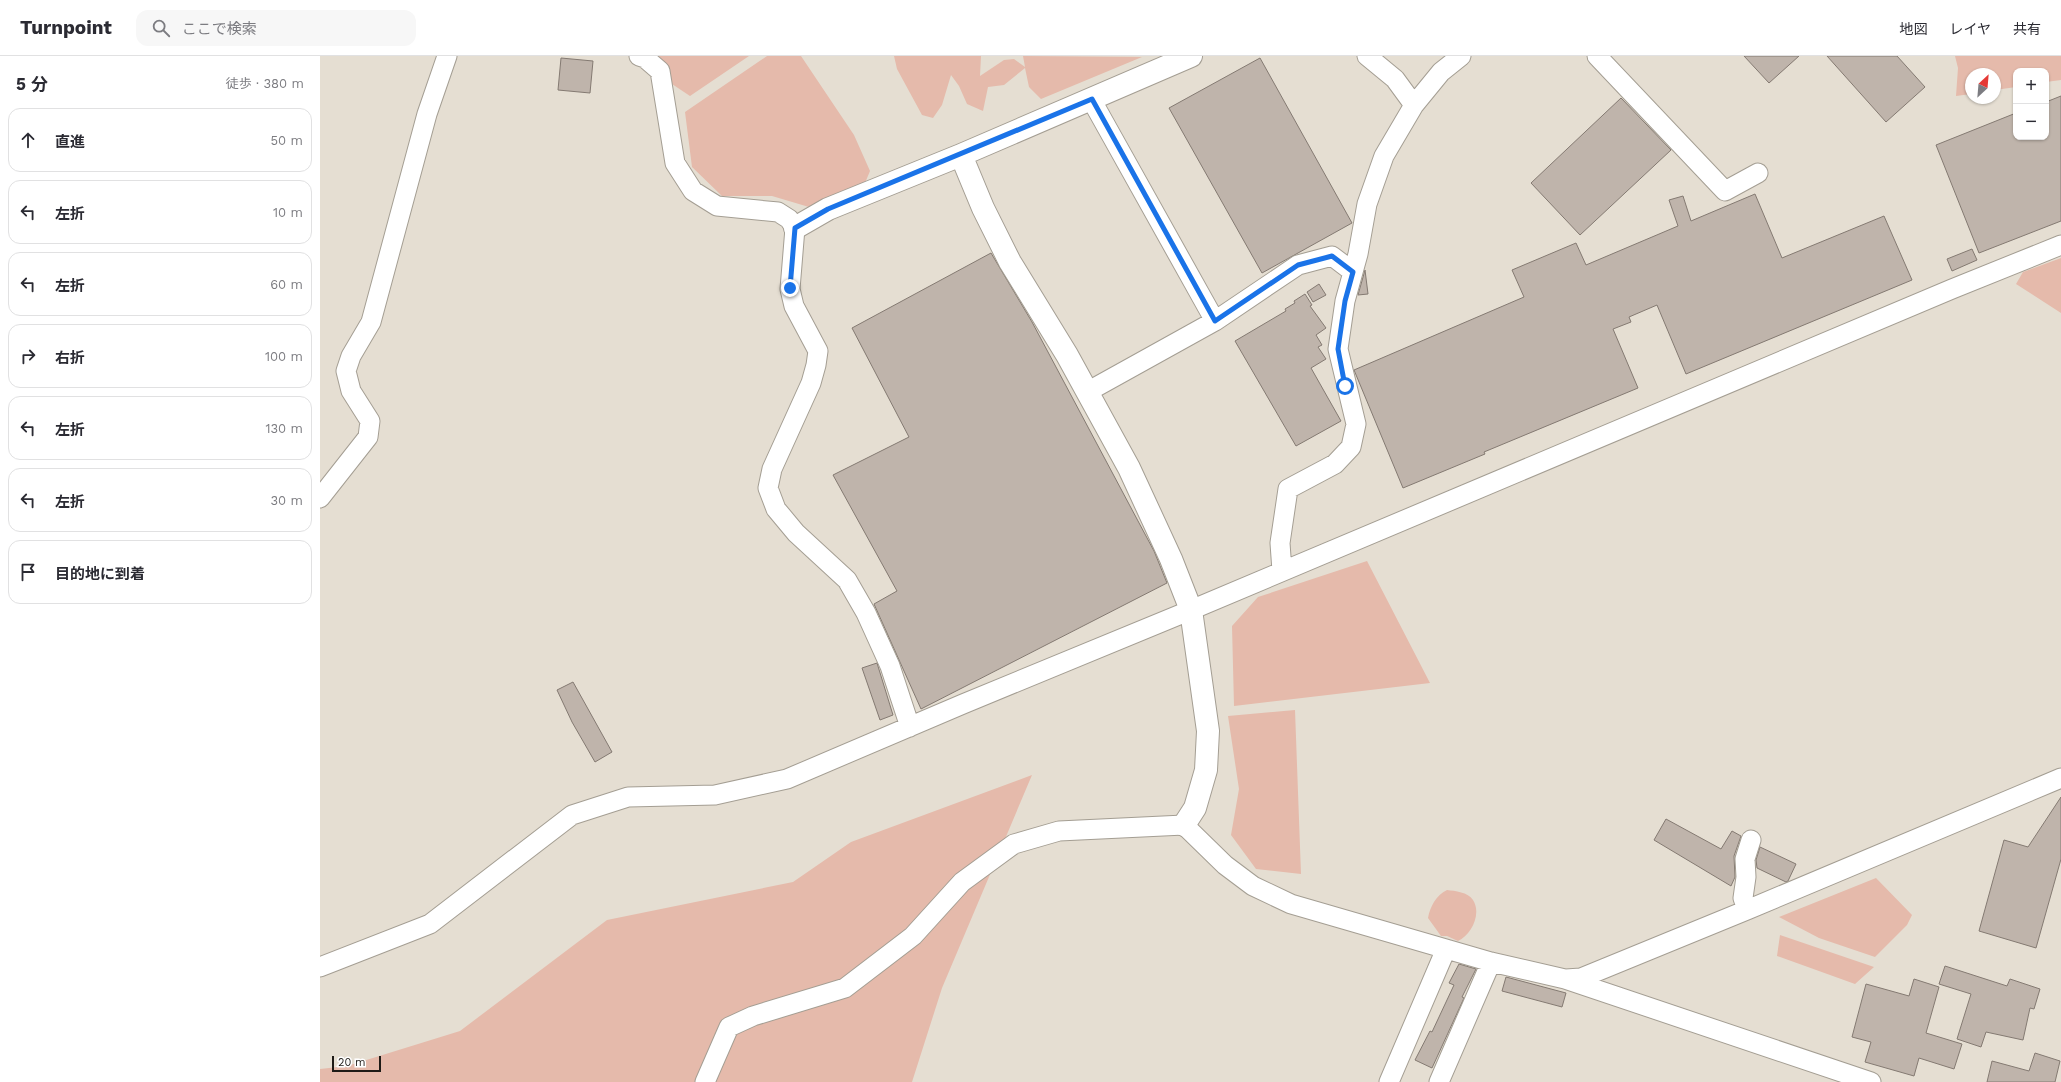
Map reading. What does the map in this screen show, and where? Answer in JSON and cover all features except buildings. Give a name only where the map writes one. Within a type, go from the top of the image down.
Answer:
[{"type":"street","points":[[320,498],[368,437],[370,421],[351,391],[346,371],[351,356],[371,322],[427,114],[447,56]]},
{"type":"street","points":[[639,56],[645,58],[660,71],[675,163],[693,191],[717,206],[778,212],[789,219],[795,228],[790,288],[794,306],[818,351],[811,383],[772,469],[768,488],[776,510],[796,533],[847,580],[866,613],[890,666],[910,727]]},
{"type":"street","points":[[795,228],[828,209],[961,155],[1192,56]]},
{"type":"street","points":[[1367,56],[1395,79],[1414,105]]},
{"type":"street","points":[[1282,571],[1280,543],[1288,490],[1335,464],[1351,447],[1356,424],[1338,349],[1345,301],[1353,272],[1367,204],[1382,163],[1414,105],[1441,72],[1461,56]]},
{"type":"street","points":[[1597,56],[1724,191],[1758,173]]},
{"type":"street","points":[[1092,99],[1215,321]]},
{"type":"street","points":[[961,155],[983,208],[1010,262],[1067,355],[1129,468],[1171,559],[1192,610],[1208,731],[1206,770],[1195,808],[1184,825]]},
{"type":"street","points":[[320,967],[430,924],[572,815],[628,797],[715,795],[787,779],[1192,610],[1923,301],[2061,245]]},
{"type":"street","points":[[1087,392],[1215,321],[1298,265],[1332,256],[1353,272]]},
{"type":"street","points":[[1565,979],[1581,978],[2061,778]]},
{"type":"street","points":[[705,1082],[729,1027],[753,1016],[845,988],[913,936],[962,882],[1014,844],[1059,831],[1184,825],[1225,865],[1253,886],[1291,904],[1491,962],[1565,979],[1871,1082]]},
{"type":"street","points":[[1747,910],[1743,898],[1746,877],[1745,859],[1751,840]]},
{"type":"street","points":[[1389,1082],[1446,949]]},
{"type":"street","points":[[1439,1082],[1491,962]]},
{"type":"shaded area","points":[[630,56],[749,56],[690,96]]},
{"type":"shaded area","points":[[767,56],[801,56],[854,135],[870,171],[865,183],[809,207],[772,196],[722,196],[692,167],[685,112]]},
{"type":"shaded area","points":[[894,56],[981,56],[980,76],[1004,60],[1014,59],[1025,67],[1023,56],[1142,57],[1041,99],[1029,87],[1025,68],[1004,85],[988,87],[983,111],[967,104],[959,86],[951,75],[942,105],[933,118],[922,115],[897,69]]},
{"type":"shaded area","points":[[1955,56],[2061,56],[2061,80],[2049,82],[2049,68],[2013,68],[2013,87],[2001,89],[2001,68],[1965,68],[1965,95],[1956,96],[1958,68]]},
{"type":"shaded area","points":[[2061,258],[2061,313],[2016,284],[2023,272]]},
{"type":"shaded area","points":[[1367,561],[1430,683],[1234,706],[1232,626],[1258,597]]},
{"type":"shaded area","points":[[1295,710],[1301,874],[1256,869],[1231,835],[1239,789],[1228,716]]},
{"type":"shaded area","points":[[1032,775],[942,988],[912,1082],[320,1082],[320,1069],[347,1066],[460,1031],[607,920],[793,882],[851,842]]},
{"type":"shaded area","points":[[1876,878],[1912,915],[1907,925],[1875,957],[1819,938],[1779,917]]},
{"type":"shaded area","points":[[1447,890],[1461,892],[1468,895],[1473,900],[1475,906],[1476,918],[1474,924],[1467,934],[1458,941],[1447,936],[1441,936],[1428,918],[1434,902],[1443,892]]},
{"type":"shaded area","points":[[1780,935],[1874,967],[1855,984],[1777,956]]},
{"type":"route","points":[[790,288],[792,245],[795,228],[828,209],[961,155],[1092,99],[1215,321],[1298,265],[1332,256],[1353,272],[1345,301],[1338,349],[1345,386]]}]
